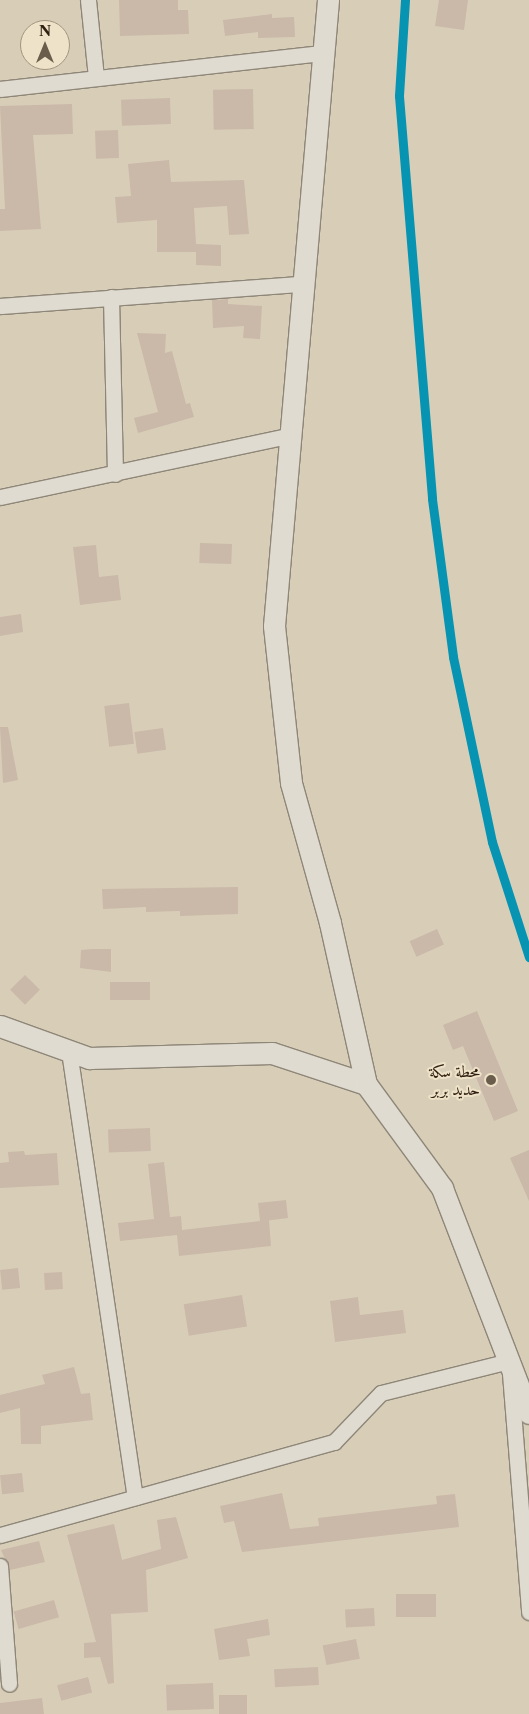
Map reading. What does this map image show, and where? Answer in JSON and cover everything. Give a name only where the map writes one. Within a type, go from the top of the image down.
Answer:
[{"type":"street","points":[[88,0],[96,78]]},
{"type":"street","points":[[328,0],[288,436],[274,626],[291,783],[330,923],[366,1084],[442,1188],[529,1413]]},
{"type":"street","points":[[0,89],[323,53]]},
{"type":"street","points":[[0,306],[111,296],[302,284]]},
{"type":"street","points":[[111,296],[115,474]]},
{"type":"street","points":[[0,498],[288,436]]},
{"type":"street","points":[[0,1026],[89,1058],[272,1053],[366,1084]]},
{"type":"street","points":[[69,1050],[135,1497]]},
{"type":"street","points":[[0,1535],[334,1442],[381,1393],[509,1361]]},
{"type":"street","points":[[509,1361],[529,1612]]},
{"type":"street","points":[[0,1566],[9,1684]]},
{"type":"building","points":[[119,0],[178,0],[178,10],[188,10],[189,34],[120,36]]},
{"type":"building","points":[[439,0],[468,0],[464,30],[435,26]]},
{"type":"building","points":[[272,14],[272,18],[294,17],[295,37],[258,38],[258,32],[225,36],[223,20]]},
{"type":"building","points":[[253,89],[254,129],[214,130],[213,90]]},
{"type":"building","points":[[170,98],[171,124],[122,126],[121,100]]},
{"type":"building","points":[[72,104],[73,134],[33,135],[41,229],[0,231],[0,209],[5,209],[0,106]]},
{"type":"building","points":[[118,130],[119,158],[96,159],[95,131]]},
{"type":"building","points":[[169,160],[171,182],[244,180],[249,234],[229,235],[227,206],[194,208],[196,244],[221,245],[221,266],[196,265],[196,252],[157,252],[157,220],[117,223],[115,197],[131,196],[128,164]]},
{"type":"building","points":[[228,299],[228,304],[262,306],[260,339],[243,338],[244,326],[213,328],[212,300]]},
{"type":"building","points":[[137,333],[166,334],[165,353],[172,351],[186,404],[190,403],[194,417],[138,433],[134,418],[158,412]]},
{"type":"building","points":[[200,543],[232,544],[231,564],[199,563]]},
{"type":"building","points":[[96,545],[99,577],[118,575],[121,600],[80,605],[73,547]]},
{"type":"building","points":[[21,614],[23,632],[0,636],[0,617]]},
{"type":"building","points":[[129,703],[134,744],[109,747],[104,706]]},
{"type":"building","points":[[0,727],[8,727],[18,780],[3,783]]},
{"type":"building","points":[[163,728],[166,750],[137,754],[134,732]]},
{"type":"building","points":[[238,887],[238,914],[180,916],[180,911],[146,912],[146,907],[103,909],[102,889]]},
{"type":"building","points":[[437,929],[444,945],[417,957],[410,941]]},
{"type":"building","points":[[111,949],[111,972],[80,968],[81,950]]},
{"type":"building","points":[[25,975],[40,990],[25,1005],[10,990]]},
{"type":"building","points":[[110,982],[150,982],[150,1000],[110,1000]]},
{"type":"building","name":"محطة سكة حديد بربر","points":[[477,1011],[518,1111],[494,1121],[463,1046],[453,1050],[443,1025]]},
{"type":"building","points":[[150,1128],[151,1151],[109,1152],[108,1129]]},
{"type":"building","points":[[529,1150],[529,1201],[510,1158]]},
{"type":"building","points":[[24,1151],[25,1155],[57,1153],[59,1185],[0,1188],[0,1163],[9,1162],[8,1152]]},
{"type":"building","points":[[164,1162],[170,1217],[181,1216],[182,1230],[260,1221],[258,1203],[286,1200],[288,1218],[269,1220],[271,1246],[179,1256],[177,1235],[120,1241],[118,1223],[154,1219],[148,1164]]},
{"type":"building","points":[[18,1268],[20,1288],[2,1290],[0,1270]]},
{"type":"building","points":[[62,1272],[63,1289],[45,1290],[44,1273]]},
{"type":"building","points":[[242,1295],[247,1327],[189,1336],[184,1304]]},
{"type":"building","points":[[358,1297],[360,1315],[403,1310],[406,1333],[335,1342],[330,1301]]},
{"type":"building","points":[[74,1367],[81,1394],[90,1393],[93,1420],[41,1426],[41,1444],[21,1444],[20,1408],[0,1413],[0,1395],[45,1384],[42,1375]]},
{"type":"building","points":[[22,1473],[24,1492],[2,1494],[0,1475]]},
{"type":"building","points":[[282,1493],[290,1529],[319,1526],[318,1518],[437,1504],[436,1496],[455,1494],[459,1527],[242,1552],[234,1521],[224,1523],[220,1506]]},
{"type":"building","points":[[176,1517],[188,1558],[146,1570],[148,1612],[111,1614],[114,1683],[108,1684],[100,1657],[84,1658],[84,1643],[96,1642],[67,1535],[114,1524],[122,1560],[161,1549],[157,1520]]},
{"type":"building","points":[[39,1541],[45,1562],[10,1570],[1,1550]]},
{"type":"building","points":[[396,1594],[436,1594],[436,1617],[396,1617]]},
{"type":"building","points":[[54,1600],[59,1617],[19,1629],[14,1612]]},
{"type":"building","points":[[374,1608],[375,1626],[346,1627],[345,1610]]},
{"type":"building","points":[[268,1619],[270,1635],[247,1639],[250,1656],[219,1660],[214,1629]]},
{"type":"building","points":[[356,1639],[360,1659],[326,1665],[323,1645]]},
{"type":"building","points":[[318,1667],[319,1685],[275,1687],[274,1669]]},
{"type":"building","points":[[88,1677],[92,1692],[61,1701],[57,1685]]},
{"type":"building","points":[[213,1683],[214,1709],[167,1711],[166,1685]]},
{"type":"building","points":[[219,1695],[247,1695],[247,1714],[219,1714]]},
{"type":"building","points":[[42,1698],[44,1714],[0,1714],[0,1703]]},
{"type":"transit line","points":[[405,0],[399,96],[432,499],[453,657],[492,842],[529,957]]},
{"type":"place","name":"محطة سكة حديد بربر","points":[[491,1080]]}]
